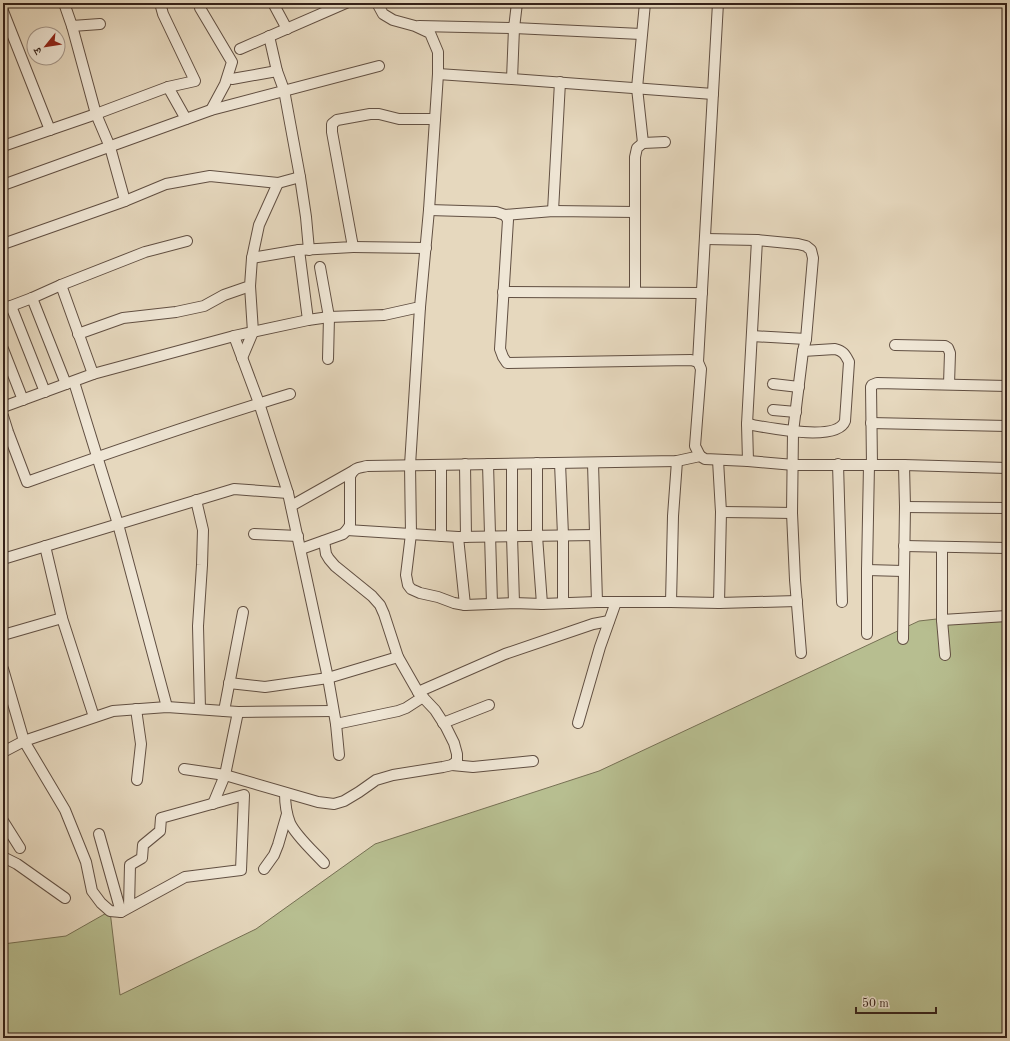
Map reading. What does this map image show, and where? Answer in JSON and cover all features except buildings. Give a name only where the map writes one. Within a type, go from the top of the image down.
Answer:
[{"type":"street","points":[[64,3],[72,26],[96,114],[110,147],[125,201]]},
{"type":"street","points":[[3,146],[168,87],[195,80],[163,14],[160,3]]},
{"type":"street","points":[[201,3],[200,8],[232,62],[225,84],[211,110]]},
{"type":"street","points":[[273,3],[287,29]]},
{"type":"street","points":[[377,3],[383,14],[393,20],[415,26],[430,33],[438,52],[438,74],[429,210],[420,307],[410,465],[411,534],[406,575],[408,586],[420,593],[465,605],[514,603],[720,603],[797,601]]},
{"type":"street","points":[[512,79],[514,28],[517,3]]},
{"type":"street","points":[[643,143],[637,88],[645,3]]},
{"type":"street","points":[[718,3],[698,362],[701,369],[695,446],[700,456],[705,459],[794,465],[843,464],[1007,468]]},
{"type":"street","points":[[240,49],[342,4]]},
{"type":"street","points":[[3,12],[5,20],[3,30]]},
{"type":"street","points":[[3,12],[50,130]]},
{"type":"street","points":[[72,26],[100,24]]},
{"type":"street","points":[[415,26],[514,28],[641,34]]},
{"type":"street","points":[[269,36],[277,71],[284,90],[306,217],[304,250],[308,320]]},
{"type":"street","points":[[3,185],[211,110],[379,66]]},
{"type":"street","points":[[232,79],[277,71]]},
{"type":"street","points":[[438,74],[713,94]]},
{"type":"street","points":[[553,211],[560,82]]},
{"type":"street","points":[[168,87],[186,119]]},
{"type":"street","points":[[353,247],[332,132],[332,124],[337,120],[370,114],[383,115],[399,119],[435,119]]},
{"type":"street","points":[[635,292],[635,157],[637,148],[643,143],[665,142]]},
{"type":"street","points":[[3,244],[125,201],[166,184],[210,176],[278,183],[300,177]]},
{"type":"street","points":[[242,358],[253,332],[250,286],[252,258],[258,225],[278,183]]},
{"type":"street","points":[[429,210],[496,212],[505,215],[553,211],[635,212]]},
{"type":"street","points":[[505,215],[508,220],[500,349],[507,363],[691,360],[698,362]]},
{"type":"street","points":[[706,239],[757,240],[798,244],[806,246],[810,250],[813,258],[806,338],[793,432],[794,465],[792,513],[801,653]]},
{"type":"street","points":[[748,461],[747,424],[757,240]]},
{"type":"street","points":[[45,392],[7,308],[145,252],[187,241]]},
{"type":"street","points":[[252,258],[304,250],[353,247],[426,248]]},
{"type":"street","points":[[320,267],[329,317],[328,359]]},
{"type":"street","points":[[61,285],[94,374]]},
{"type":"street","points":[[78,334],[123,318],[176,312],[204,306],[224,295],[250,286]]},
{"type":"street","points":[[503,292],[702,293]]},
{"type":"street","points":[[32,298],[70,383],[98,457],[118,524],[167,708]]},
{"type":"street","points":[[3,407],[94,374],[234,336],[308,320],[329,317],[384,315],[420,307]]},
{"type":"street","points":[[234,336],[259,403],[288,493],[328,678],[336,724],[339,755]]},
{"type":"street","points":[[752,336],[806,338]]},
{"type":"street","points":[[895,345],[944,346],[948,348],[950,353],[949,384]]},
{"type":"street","points":[[3,348],[23,400]]},
{"type":"street","points":[[747,424],[793,432],[829,432],[844,425],[848,362],[845,354],[834,349],[803,351]]},
{"type":"street","points":[[773,384],[799,387]]},
{"type":"street","points":[[867,634],[869,465],[872,384],[1007,386]]},
{"type":"street","points":[[3,416],[5,433],[27,482],[259,403],[290,394]]},
{"type":"street","points":[[773,410],[796,412]]},
{"type":"street","points":[[871,422],[1007,426]]},
{"type":"street","points":[[291,506],[356,468],[367,466],[677,461],[700,456]]},
{"type":"street","points":[[718,460],[721,512],[720,603]]},
{"type":"street","points":[[671,602],[673,516],[677,461]]},
{"type":"street","points":[[537,463],[537,536],[542,604]]},
{"type":"street","points":[[560,463],[563,536],[563,603]]},
{"type":"street","points":[[594,463],[597,602]]},
{"type":"street","points":[[465,464],[462,537],[465,605]]},
{"type":"street","points":[[488,464],[492,604]]},
{"type":"street","points":[[512,464],[514,603]]},
{"type":"street","points":[[842,602],[843,464]]},
{"type":"street","points":[[440,465],[441,536]]},
{"type":"street","points":[[902,639],[905,507],[904,465]]},
{"type":"street","points":[[301,549],[343,534],[347,530],[350,525],[350,476],[353,471]]},
{"type":"street","points":[[3,559],[234,489],[288,493]]},
{"type":"street","points":[[196,500],[203,530],[198,626],[200,709]]},
{"type":"street","points":[[905,507],[1007,508]]},
{"type":"street","points":[[721,512],[792,513]]},
{"type":"street","points":[[347,530],[462,537],[595,535]]},
{"type":"street","points":[[254,534],[298,536]]},
{"type":"street","points":[[324,541],[326,554],[329,559],[372,596],[380,605],[398,657],[420,695],[435,710],[454,744],[457,760],[452,765]]},
{"type":"street","points":[[46,546],[62,618],[94,717]]},
{"type":"street","points":[[904,546],[1007,548]]},
{"type":"street","points":[[942,547],[942,620],[945,655]]},
{"type":"street","points":[[867,570],[904,571]]},
{"type":"street","points":[[578,723],[600,647],[616,602]]},
{"type":"street","points":[[224,711],[243,612]]},
{"type":"street","points":[[942,620],[1007,616]]},
{"type":"street","points":[[3,635],[62,618]]},
{"type":"street","points":[[336,724],[406,708],[420,695],[505,654],[593,624],[609,621]]},
{"type":"street","points":[[229,683],[265,687],[328,678],[398,657]]},
{"type":"street","points":[[4,671],[24,741],[65,810],[86,862],[92,891],[110,912],[125,909],[185,877],[241,870],[244,795],[161,818],[160,831],[143,845],[142,858],[130,865],[125,909]]},
{"type":"street","points":[[443,723],[489,705]]},
{"type":"street","points":[[3,752],[24,741],[113,711],[167,708],[238,712],[333,711]]},
{"type":"street","points":[[136,709],[141,744],[137,780]]},
{"type":"street","points":[[213,804],[225,775],[238,712]]},
{"type":"street","points":[[184,769],[225,775],[318,802],[334,804],[344,801],[376,780],[393,775],[452,765],[473,767],[533,762]]},
{"type":"street","points":[[285,793],[285,803],[290,824],[297,834],[324,863]]},
{"type":"street","points":[[264,869],[274,855],[287,814]]},
{"type":"street","points":[[3,821],[20,848]]},
{"type":"street","points":[[99,834],[125,909]]},
{"type":"street","points":[[3,857],[17,864],[65,898]]},
{"type":"green space","points":[[1007,611],[1007,1038],[3,1038],[3,944],[66,936],[110,911],[120,995],[256,929],[375,844],[599,771],[919,621]]}]
